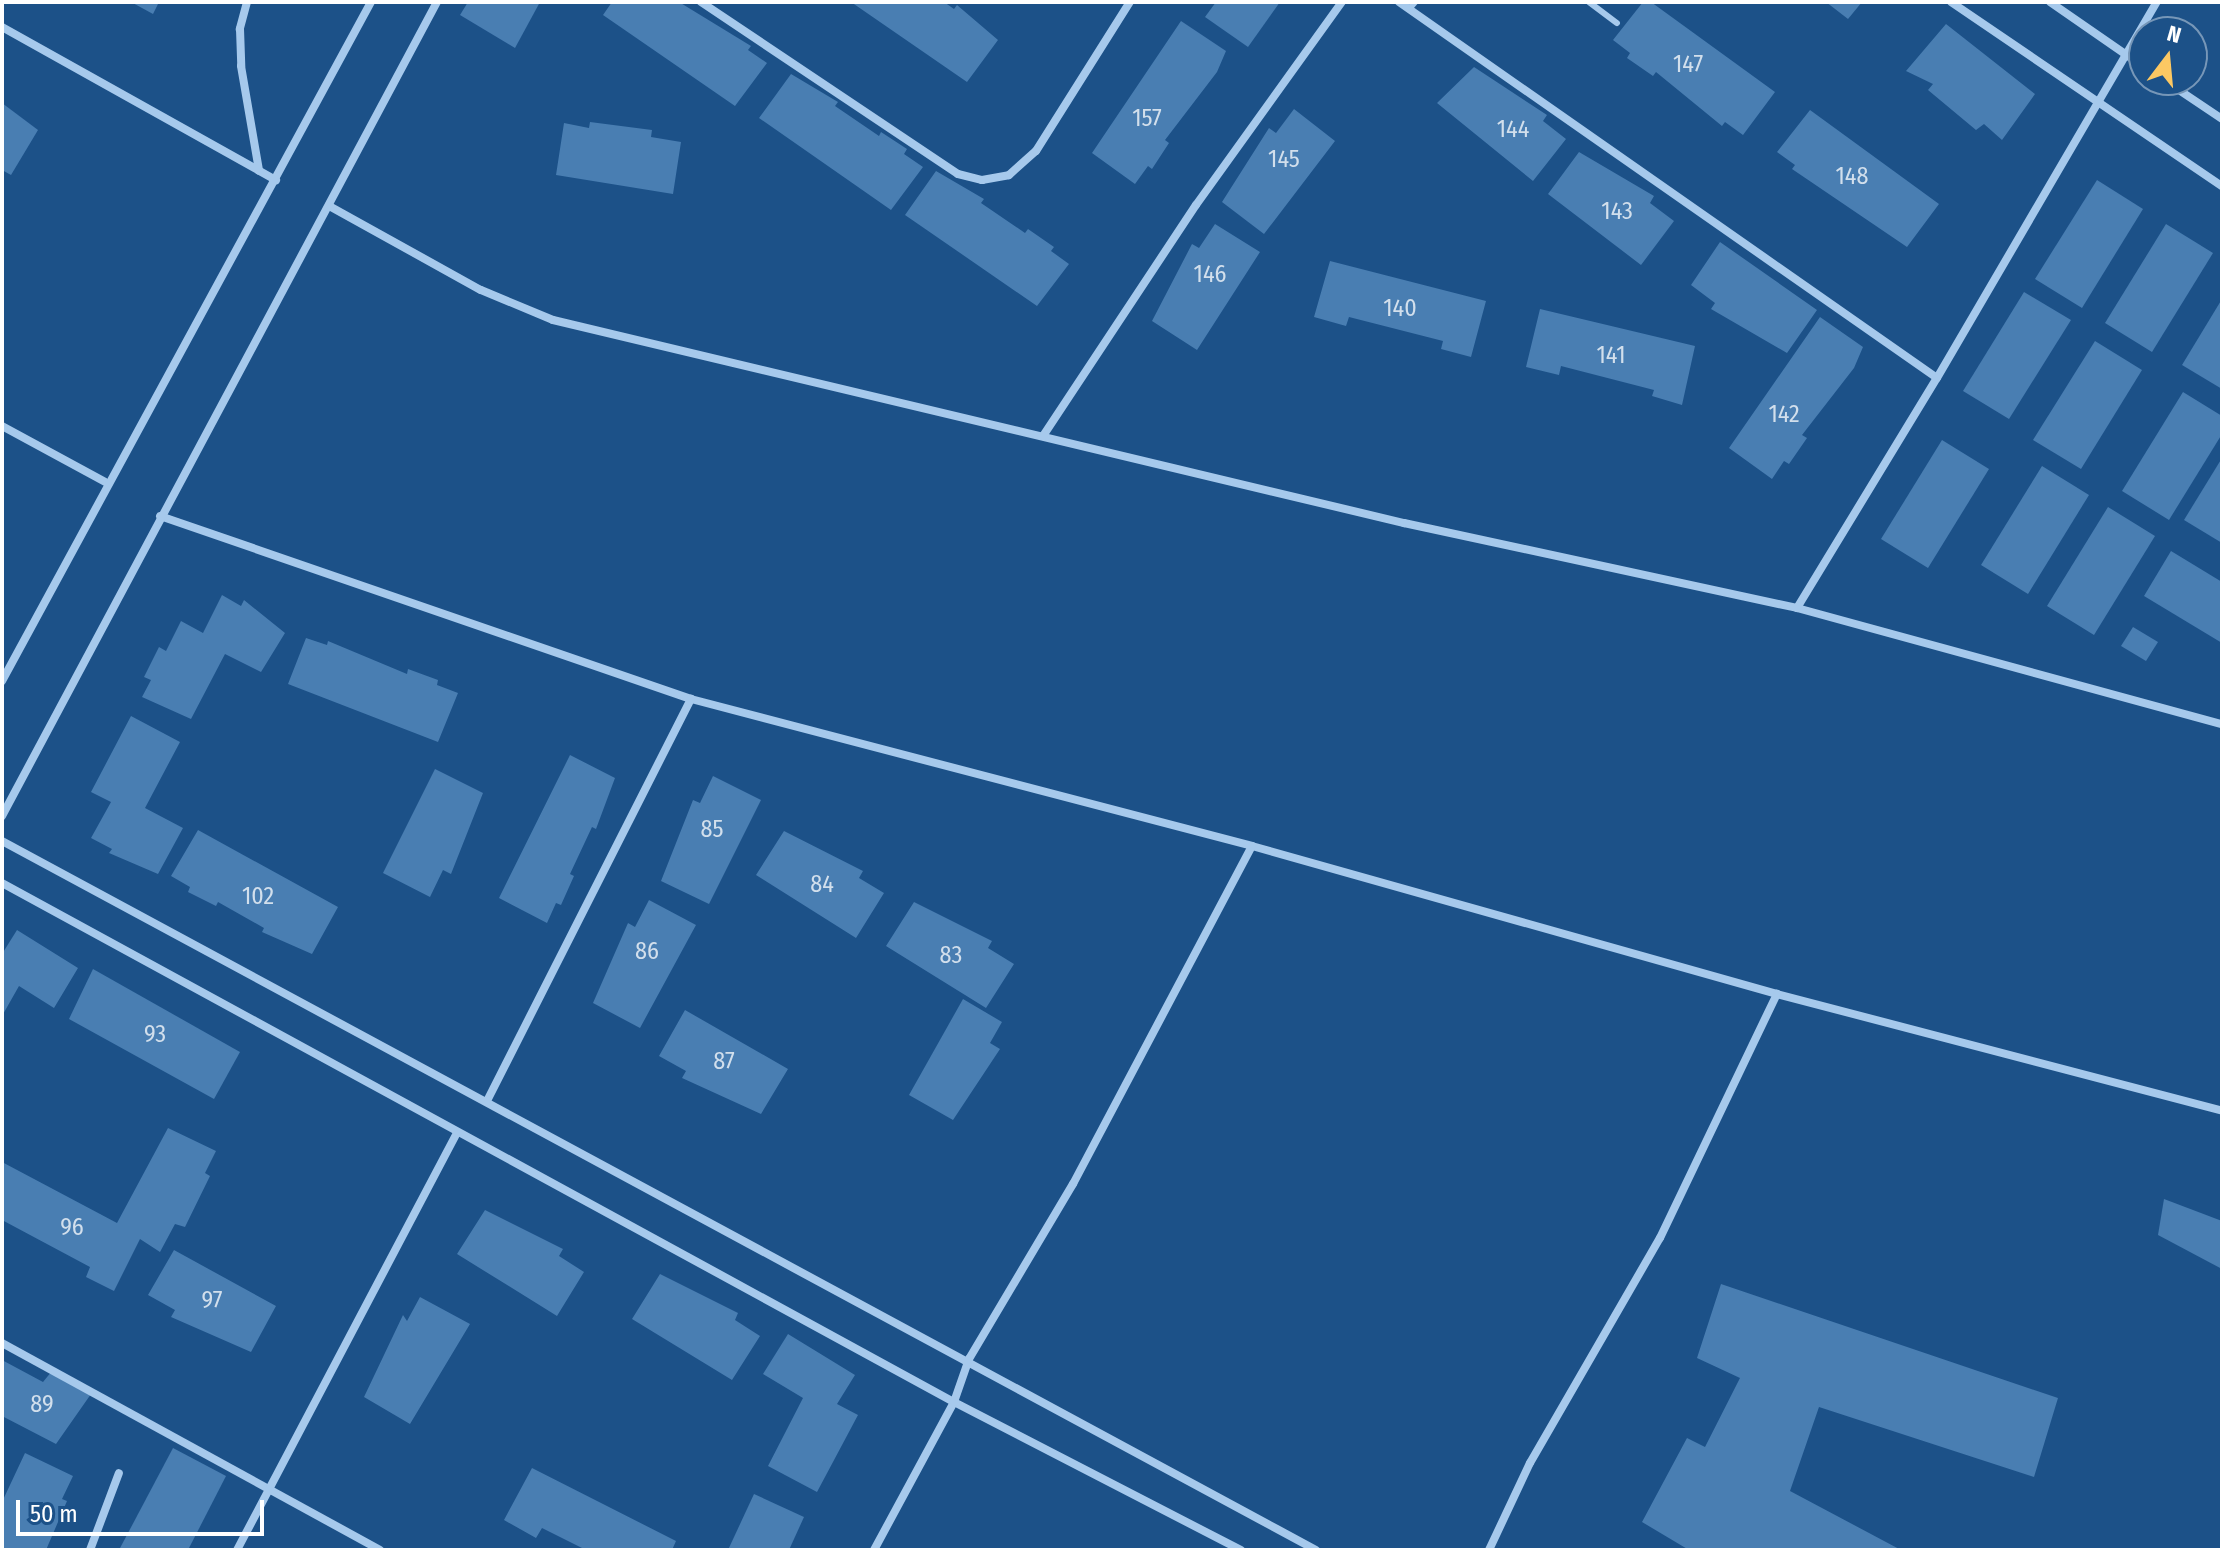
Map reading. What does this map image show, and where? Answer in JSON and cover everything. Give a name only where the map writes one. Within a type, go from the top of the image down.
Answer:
[{"type":"street","points":[[247,2],[240,29],[241,66],[259,170]]},
{"type":"street","points":[[2,681],[105,482],[276,180],[371,2]]},
{"type":"street","points":[[2,816],[160,516],[331,207],[437,2]]},
{"type":"street","points":[[701,2],[958,174],[982,180],[1009,175],[1036,151],[1130,2]]},
{"type":"street","points":[[1043,436],[1196,205],[1342,2]]},
{"type":"street","points":[[1399,2],[1412,6],[1937,378]]},
{"type":"street","points":[[1951,2],[2222,186]]},
{"type":"street","points":[[2050,2],[2127,55]]},
{"type":"street","points":[[1797,608],[1937,378],[2157,2]]},
{"type":"street","points":[[2,27],[276,180]]},
{"type":"street","points":[[2188,96],[2222,119]]},
{"type":"street","points":[[331,207],[481,290],[553,320],[1043,436],[1797,608],[2222,724]]},
{"type":"street","points":[[2,426],[105,482]]},
{"type":"street","points":[[160,516],[691,699],[1252,846],[1777,994],[2222,1111]]},
{"type":"street","points":[[488,1099],[691,699]]},
{"type":"street","points":[[2,841],[488,1099],[1316,1550]]},
{"type":"street","points":[[874,1550],[954,1402],[969,1359],[1073,1184],[1252,846]]},
{"type":"street","points":[[2,883],[456,1134],[954,1402],[1241,1550]]},
{"type":"street","points":[[1489,1550],[1530,1463],[1660,1238],[1777,994]]},
{"type":"street","points":[[237,1550],[456,1134]]},
{"type":"street","points":[[2,1343],[269,1493],[380,1550]]},
{"type":"street","points":[[90,1550],[119,1473]]},
{"type":"lane","points":[[1589,2],[1617,23]]},
{"type":"building","points":[[131,2],[159,2],[153,14]]},
{"type":"building","points":[[468,2],[540,2],[515,48],[460,15]]},
{"type":"building","points":[[612,2],[679,2],[751,46],[748,50],[767,63],[735,106],[603,15]]},
{"type":"building","points":[[851,2],[944,2],[954,9],[957,5],[998,40],[967,82]]},
{"type":"building","points":[[1216,2],[1280,2],[1248,47],[1205,17]]},
{"type":"building","points":[[1643,2],[1651,2],[1775,92],[1743,135],[1725,122],[1722,126],[1656,72],[1653,76],[1627,58],[1630,53],[1613,40]]},
{"type":"building","points":[[1826,2],[1862,2],[1848,19]]},
{"type":"building","points":[[1181,21],[1226,51],[1217,72],[1165,140],[1169,143],[1152,169],[1148,166],[1135,184],[1092,153]]},
{"type":"building","points":[[1946,24],[2035,94],[2002,140],[1984,124],[1976,130],[1928,90],[1933,84],[1906,71]]},
{"type":"building","points":[[1474,67],[1547,115],[1543,121],[1566,139],[1533,181],[1437,103]]},
{"type":"building","points":[[791,74],[838,102],[835,106],[879,136],[881,132],[907,149],[904,154],[923,167],[891,210],[759,118]]},
{"type":"building","points":[[2,103],[38,130],[11,175],[2,170]]},
{"type":"building","points":[[1294,109],[1335,141],[1264,234],[1222,202],[1269,128],[1276,133]]},
{"type":"building","points":[[1810,110],[1939,204],[1907,247],[1792,169],[1795,165],[1777,152]]},
{"type":"building","points":[[590,122],[652,130],[651,137],[681,142],[673,194],[556,175],[564,123],[589,128]]},
{"type":"building","points":[[1579,152],[1654,196],[1650,203],[1674,221],[1641,265],[1548,194]]},
{"type":"building","points":[[936,171],[984,199],[981,203],[1025,233],[1028,229],[1054,247],[1051,251],[1069,264],[1037,306],[905,215]]},
{"type":"building","points":[[2097,180],[2143,209],[2082,308],[2035,279]]},
{"type":"building","points":[[1215,224],[1260,252],[1197,350],[1152,321],[1192,244],[1199,248]]},
{"type":"building","points":[[2166,224],[2213,253],[2152,352],[2105,323]]},
{"type":"building","points":[[1720,242],[1817,310],[1787,353],[1711,309],[1715,303],[1691,285]]},
{"type":"building","points":[[1330,261],[1486,301],[1471,357],[1441,349],[1443,341],[1349,317],[1346,326],[1314,317]]},
{"type":"building","points":[[2024,292],[2071,320],[2009,419],[1963,391]]},
{"type":"building","points":[[2222,299],[2222,389],[2182,365]]},
{"type":"building","points":[[1540,309],[1695,346],[1682,405],[1652,396],[1654,390],[1561,366],[1559,375],[1526,367]]},
{"type":"building","points":[[1820,317],[1863,347],[1854,368],[1802,435],[1807,438],[1789,464],[1784,461],[1772,479],[1729,448]]},
{"type":"building","points":[[2095,341],[2142,370],[2081,469],[2033,440]]},
{"type":"building","points":[[2183,392],[2222,416],[2222,434],[2169,520],[2122,491]]},
{"type":"building","points":[[1942,440],[1989,469],[1928,568],[1881,539]]},
{"type":"building","points":[[2222,458],[2222,543],[2184,520]]},
{"type":"building","points":[[2042,466],[2089,495],[2028,594],[1981,565]]},
{"type":"building","points":[[2108,507],[2155,536],[2094,635],[2047,606]]},
{"type":"building","points":[[2171,551],[2222,582],[2222,643],[2144,596]]},
{"type":"building","points":[[222,595],[241,606],[244,600],[285,633],[261,672],[225,654],[191,719],[142,697],[151,680],[144,677],[159,647],[166,651],[181,621],[203,633]]},
{"type":"building","points":[[2133,627],[2158,642],[2146,661],[2121,646]]},
{"type":"building","points":[[306,638],[327,645],[328,641],[407,674],[408,669],[438,680],[437,685],[458,693],[438,742],[288,684]]},
{"type":"building","points":[[131,716],[180,742],[145,808],[183,828],[158,874],[109,853],[112,849],[91,838],[111,802],[91,792]]},
{"type":"building","points":[[570,755],[615,778],[596,829],[592,827],[570,874],[574,876],[561,905],[556,903],[547,923],[499,898]]},
{"type":"building","points":[[435,769],[483,793],[451,874],[443,870],[430,897],[383,873]]},
{"type":"building","points":[[713,776],[761,800],[709,904],[661,881],[693,800],[700,803]]},
{"type":"building","points":[[198,830],[338,907],[312,954],[262,932],[264,928],[218,902],[216,906],[188,892],[190,887],[171,876]]},
{"type":"building","points":[[784,831],[863,871],[859,878],[884,893],[856,938],[756,875]]},
{"type":"building","points":[[649,900],[696,925],[640,1028],[593,1003],[628,923],[635,927]]},
{"type":"building","points":[[914,902],[992,941],[988,948],[1014,964],[986,1008],[886,946]]},
{"type":"building","points":[[17,930],[78,968],[54,1008],[19,986],[2,1016],[2,954]]},
{"type":"building","points":[[93,969],[240,1052],[214,1099],[69,1019]]},
{"type":"building","points":[[963,999],[1002,1022],[990,1043],[1000,1049],[953,1120],[909,1095]]},
{"type":"building","points":[[685,1010],[788,1069],[761,1114],[682,1078],[686,1071],[659,1056]]},
{"type":"building","points":[[168,1128],[216,1151],[205,1173],[210,1176],[185,1227],[175,1224],[160,1252],[140,1239],[114,1291],[86,1277],[90,1267],[2,1220],[2,1162],[117,1223]]},
{"type":"building","points":[[2164,1199],[2222,1221],[2222,1269],[2158,1235]]},
{"type":"building","points":[[485,1210],[563,1249],[559,1256],[584,1272],[557,1316],[457,1254]]},
{"type":"building","points":[[174,1250],[276,1306],[251,1352],[171,1317],[175,1310],[148,1295]]},
{"type":"building","points":[[660,1274],[738,1313],[735,1320],[760,1336],[732,1380],[632,1319]]},
{"type":"building","points":[[1721,1284],[2058,1398],[2034,1477],[1819,1407],[1790,1491],[1901,1550],[1689,1550],[1642,1522],[1687,1438],[1705,1447],[1740,1378],[1697,1358]]},
{"type":"building","points":[[420,1297],[470,1324],[410,1424],[364,1397],[403,1315],[407,1321]]},
{"type":"building","points":[[788,1334],[855,1375],[837,1404],[858,1415],[817,1492],[768,1466],[803,1398],[763,1374]]},
{"type":"building","points":[[2,1360],[43,1382],[52,1371],[91,1394],[56,1444],[2,1416]]},
{"type":"building","points":[[173,1448],[226,1476],[188,1550],[119,1550]]},
{"type":"building","points":[[25,1453],[73,1476],[62,1499],[67,1501],[46,1550],[2,1550],[2,1502]]},
{"type":"building","points":[[532,1468],[676,1541],[672,1550],[586,1550],[542,1528],[536,1538],[504,1520]]},
{"type":"building","points":[[754,1494],[804,1517],[789,1550],[728,1550]]}]
